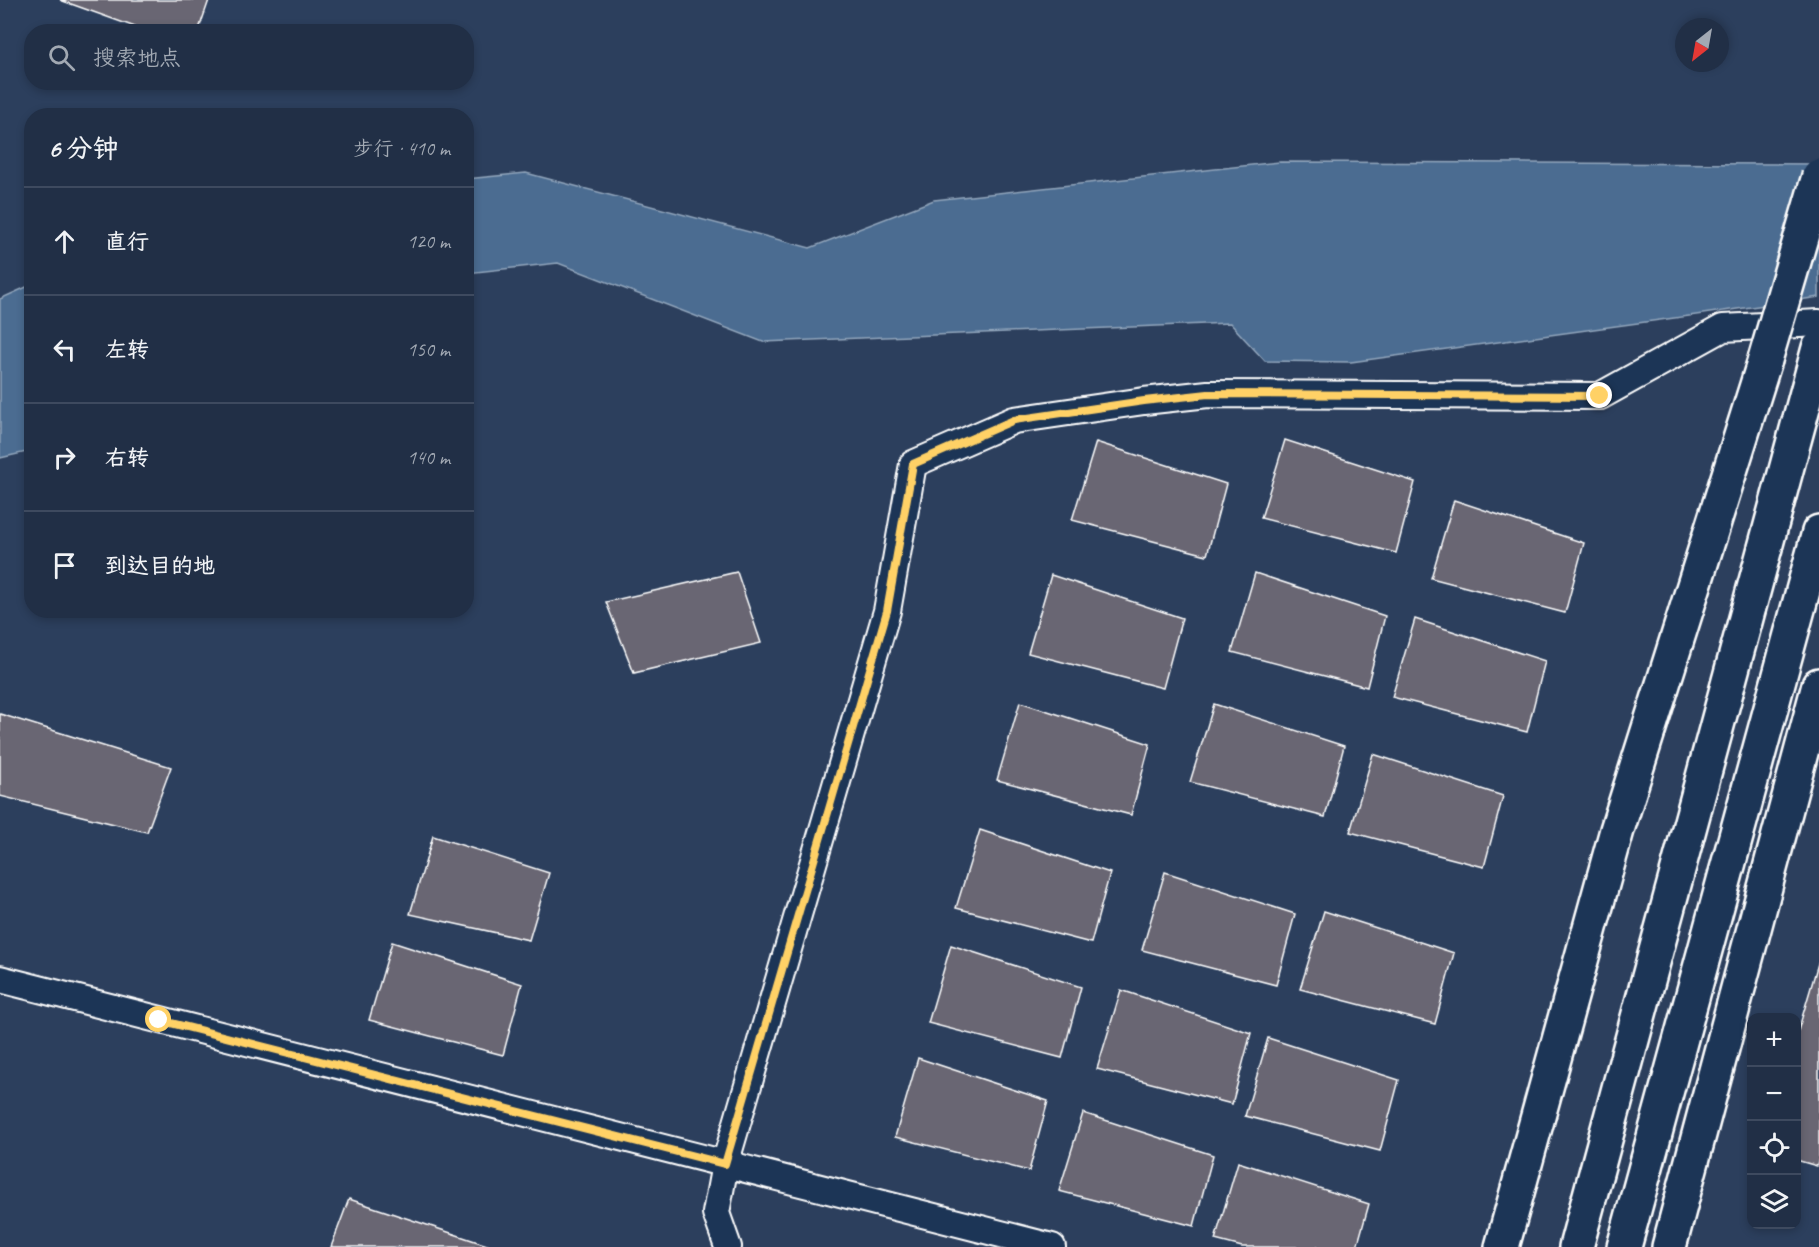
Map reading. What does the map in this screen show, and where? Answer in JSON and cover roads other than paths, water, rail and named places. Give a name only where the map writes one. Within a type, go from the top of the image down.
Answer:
[{"type":"main road","points":[[1502,1247],[1617,831],[1765,360],[1819,176]]},
{"type":"main road","points":[[1576,1247],[1819,348]]},
{"type":"main road","points":[[1624,1247],[1819,532]]},
{"type":"main road","points":[[1669,1247],[1819,685]]},
{"type":"street","points":[[728,1247],[716,1213],[725,1164],[887,611],[913,464],[1014,420],[1208,394],[1600,396],[1724,328],[1819,323]]},
{"type":"street","points":[[0,979],[1052,1247]]},
{"type":"water","points":[[1280,162],[1819,164],[1819,297],[1351,362],[1265,361],[1230,323],[763,342],[558,263],[474,272],[474,178],[526,173],[810,248],[934,200]]},
{"type":"water","points":[[24,288],[24,453],[0,458],[0,299]]}]
